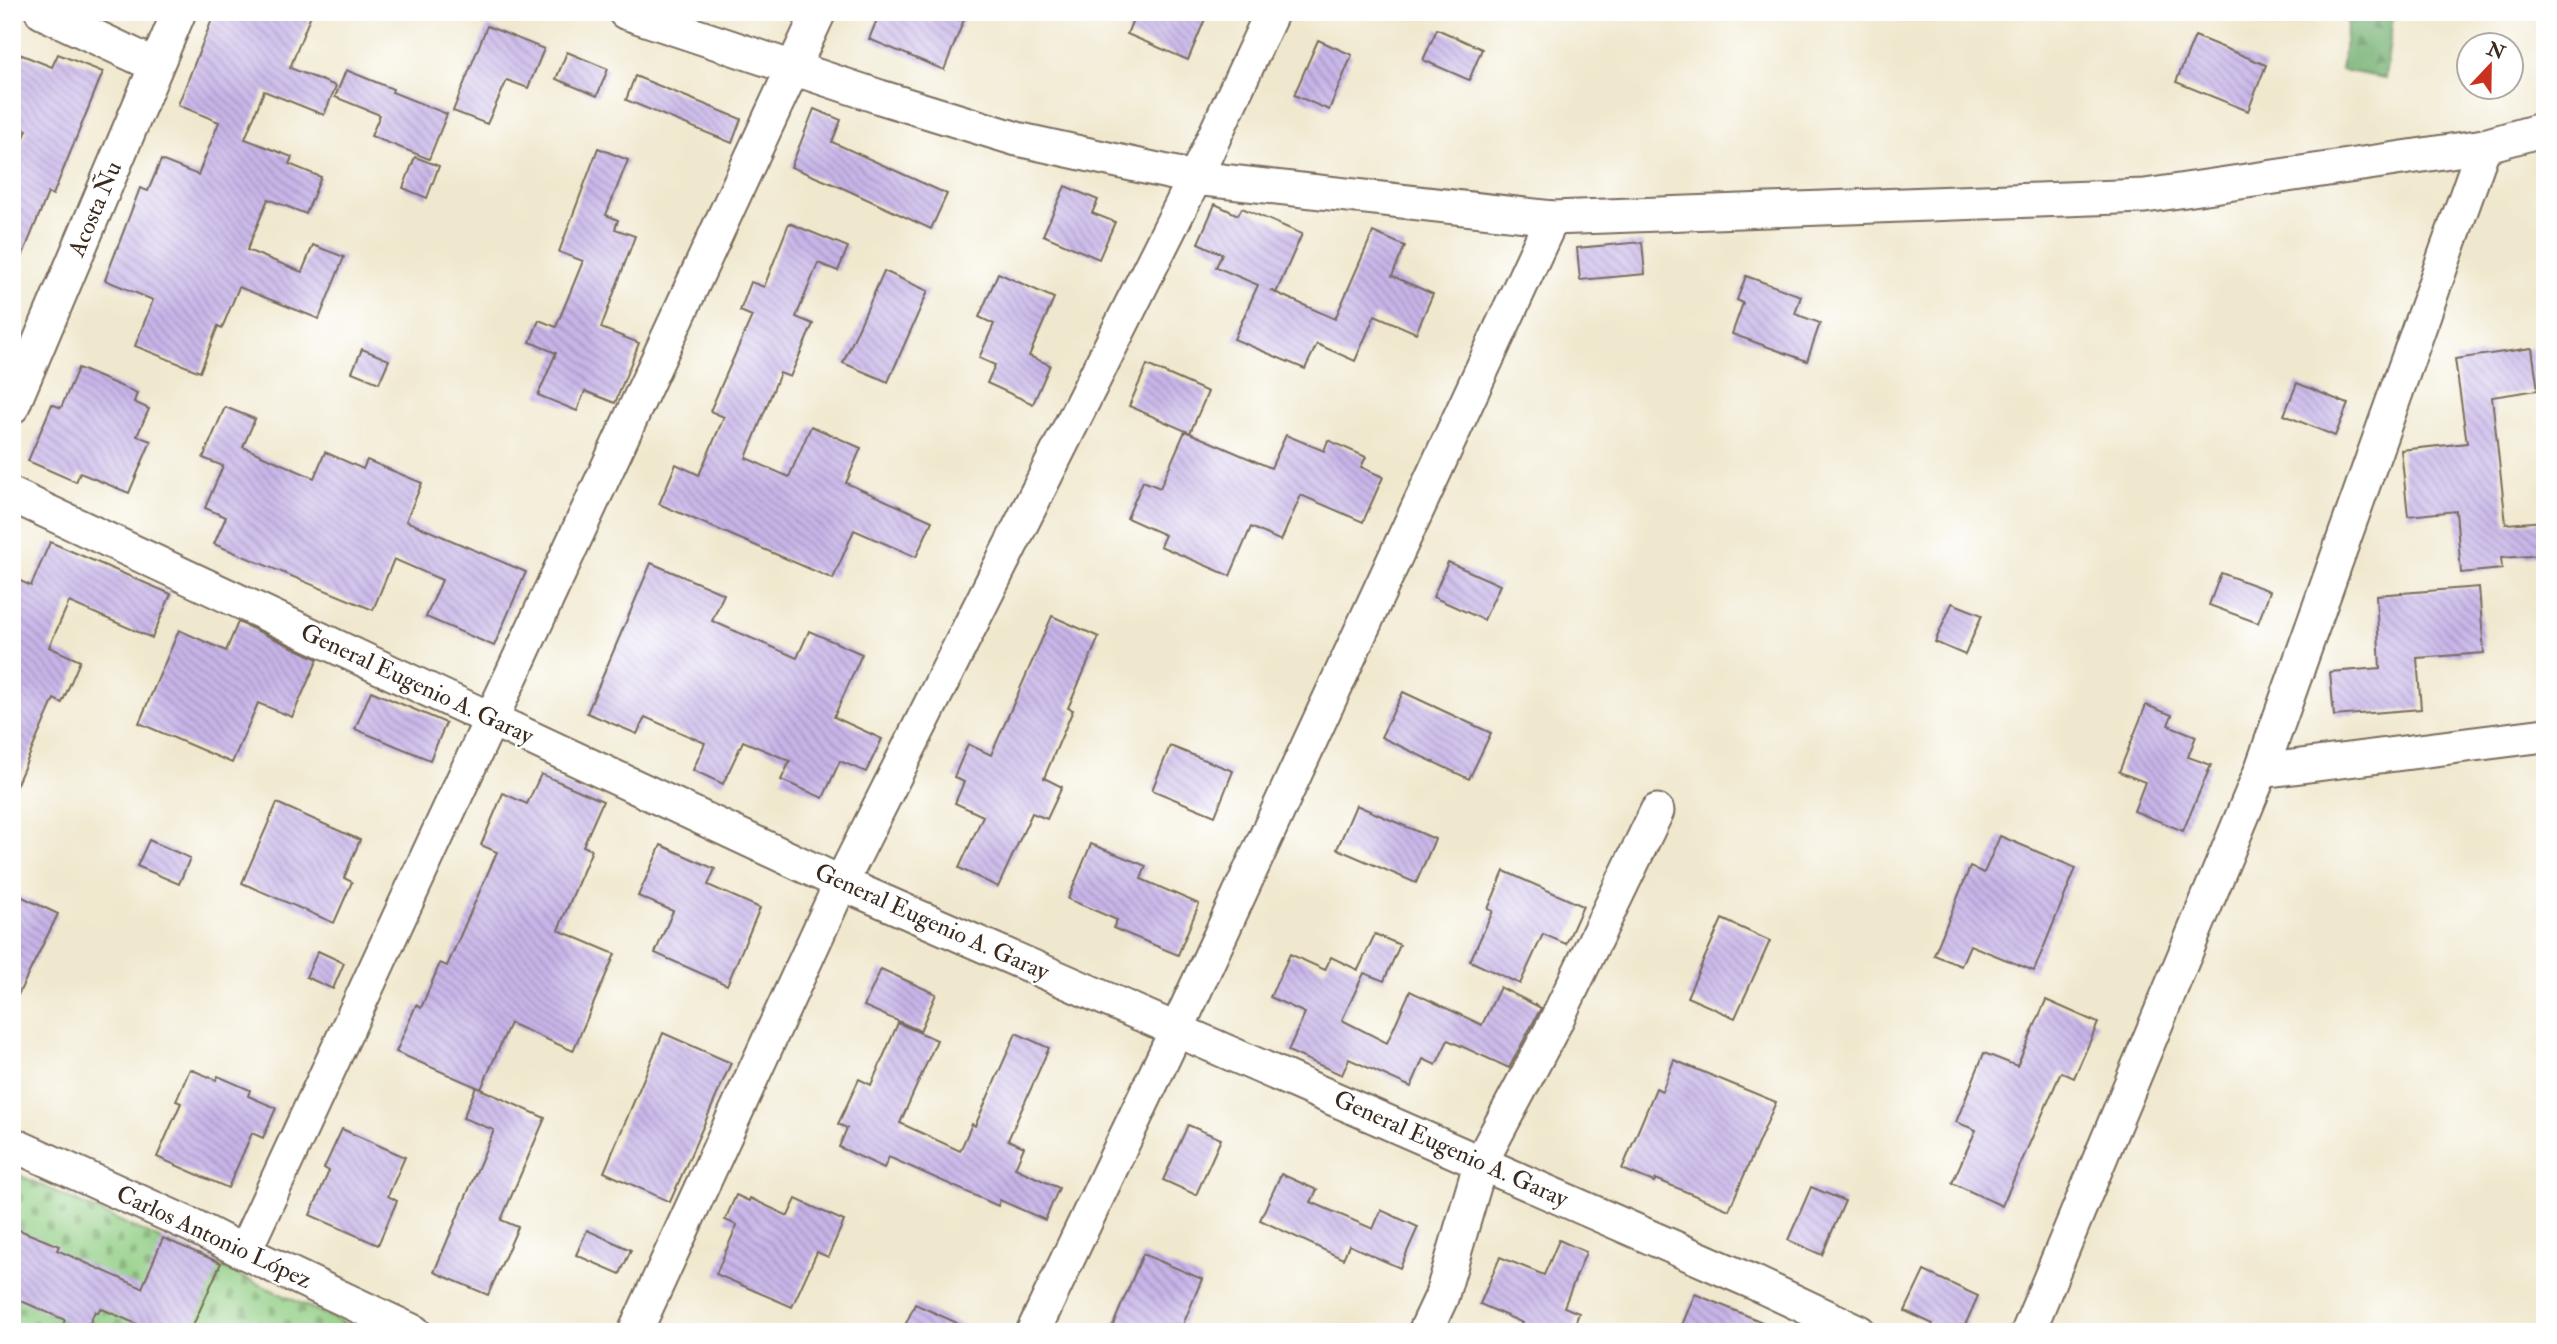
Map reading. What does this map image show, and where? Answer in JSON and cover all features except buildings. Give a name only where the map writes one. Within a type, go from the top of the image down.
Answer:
[{"type":"street","points":[[42,12],[155,65]]},
{"type":"street","name":"Acosta Ñu","points":[[12,407],[178,12]]},
{"type":"street","points":[[625,12],[794,69],[1017,139],[1195,178],[1552,218],[2145,197],[2484,146],[2545,130]]},
{"type":"street","points":[[244,1252],[819,12]]},
{"type":"street","points":[[635,1332],[841,883],[1195,178],[1272,12]]},
{"type":"street","points":[[2028,1332],[2261,771],[2484,146]]},
{"type":"street","points":[[1033,1332],[1177,1029],[1552,218]]},
{"type":"street","name":"General Eugenio A. Garay","points":[[12,495],[841,883],[1481,1162],[1859,1332]]},
{"type":"street","points":[[2261,771],[2545,735]]},
{"type":"street","points":[[1425,1332],[1441,1298],[1481,1162],[1554,1026],[1657,811]]},
{"type":"street","name":"Carlos Antonio López","points":[[12,1144],[193,1226],[414,1332]]},
{"type":"green space","points":[[2349,13],[2393,18],[2385,78],[2341,70]]},
{"type":"green space","points":[[12,1172],[364,1332],[12,1332]]}]
